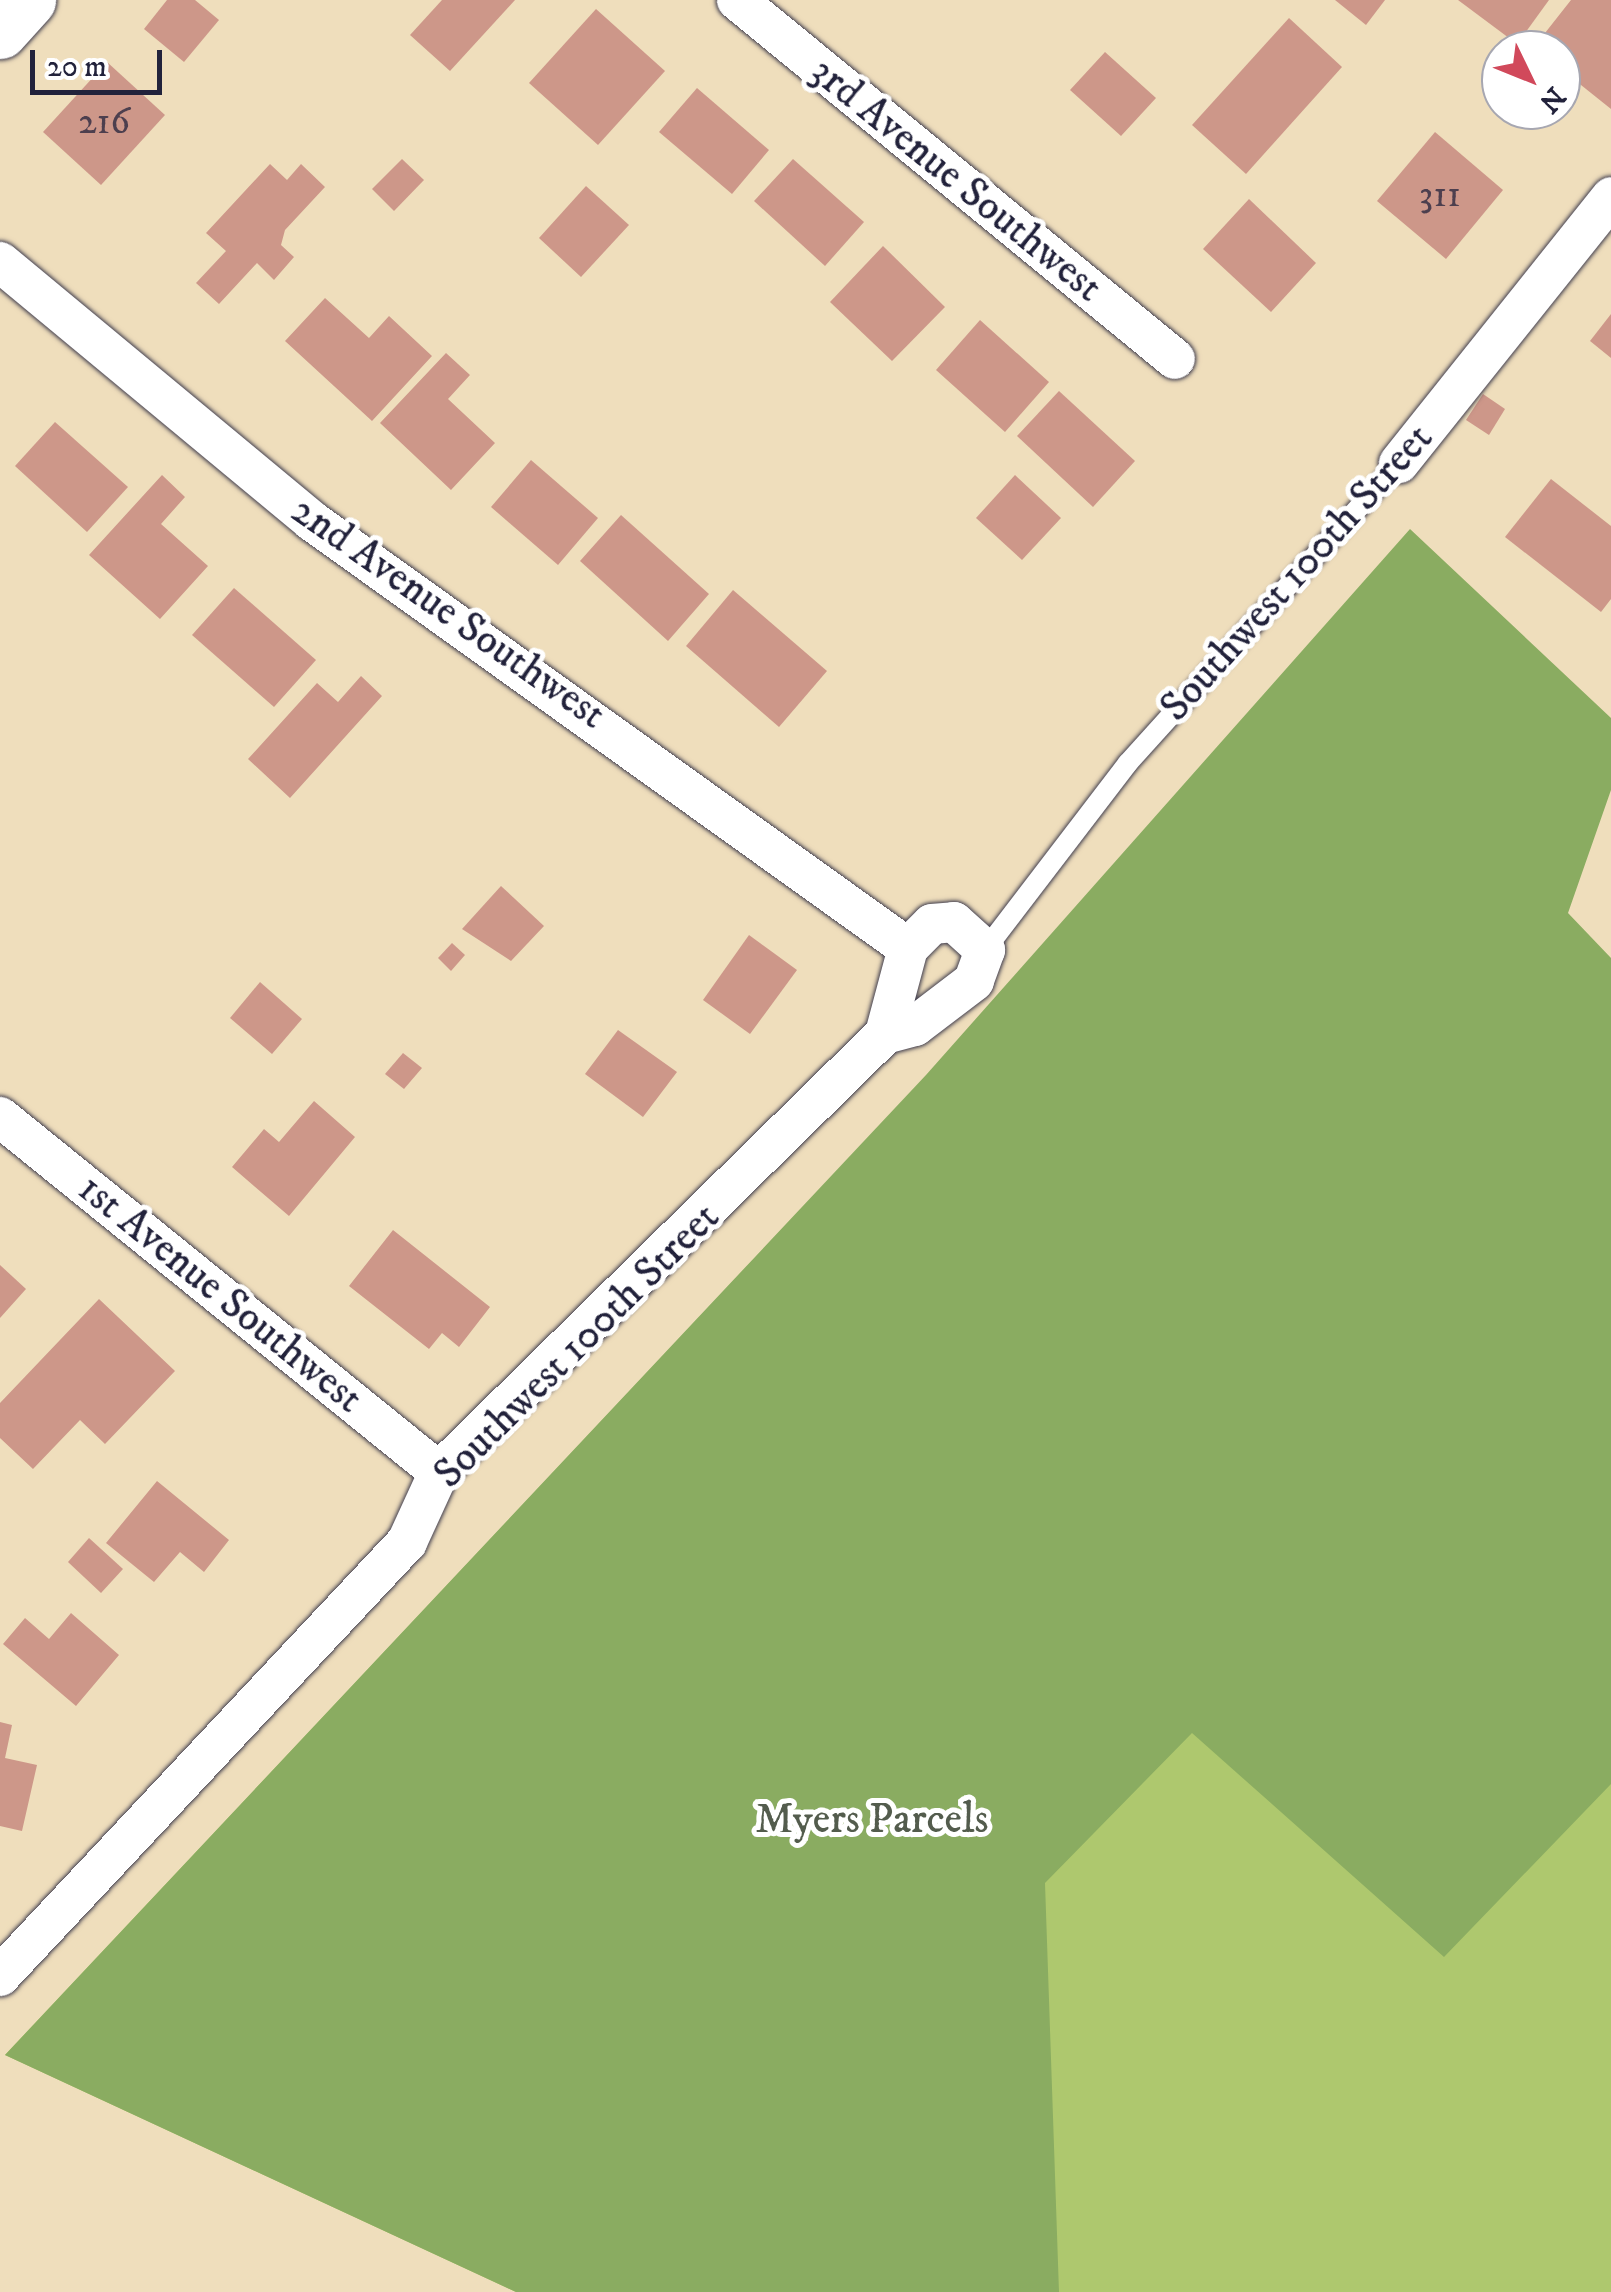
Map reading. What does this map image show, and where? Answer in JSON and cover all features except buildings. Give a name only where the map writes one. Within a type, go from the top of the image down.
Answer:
[{"type":"street","points":[[0,31],[28,0]]},
{"type":"street","name":"3rd Avenue Southwest","points":[[737,0],[1175,360]]},
{"type":"street","name":"Southwest 100th Street","points":[[1399,463],[1611,198]]},
{"type":"street","name":"2nd Avenue Southwest","points":[[0,262],[312,521],[908,948]]},
{"type":"street","points":[[908,948],[932,924],[954,922],[985,950]]},
{"type":"street","name":"Southwest 100th Street","points":[[884,1034],[908,948]]},
{"type":"street","name":"Southwest 100th Street","points":[[0,1976],[407,1542],[439,1472],[884,1034],[962,995],[985,950]]},
{"type":"street","name":"1st Avenue Southwest","points":[[0,1117],[439,1472]]},
{"type":"lane","name":"Southwest 100th Street","points":[[985,950],[1128,763],[1399,463]]},
{"type":"green space","name":"Myers Parcels","points":[[1410,529],[1611,718],[1611,790],[1568,913],[1611,958],[1611,1784],[1444,1957],[1192,1733],[1045,1883],[1059,2292],[516,2292],[5,2055],[926,1075]]},
{"type":"green space","name":"Myers Parcels","points":[[798,1212],[1611,1738],[1611,2292],[516,2292],[5,2055]]}]
